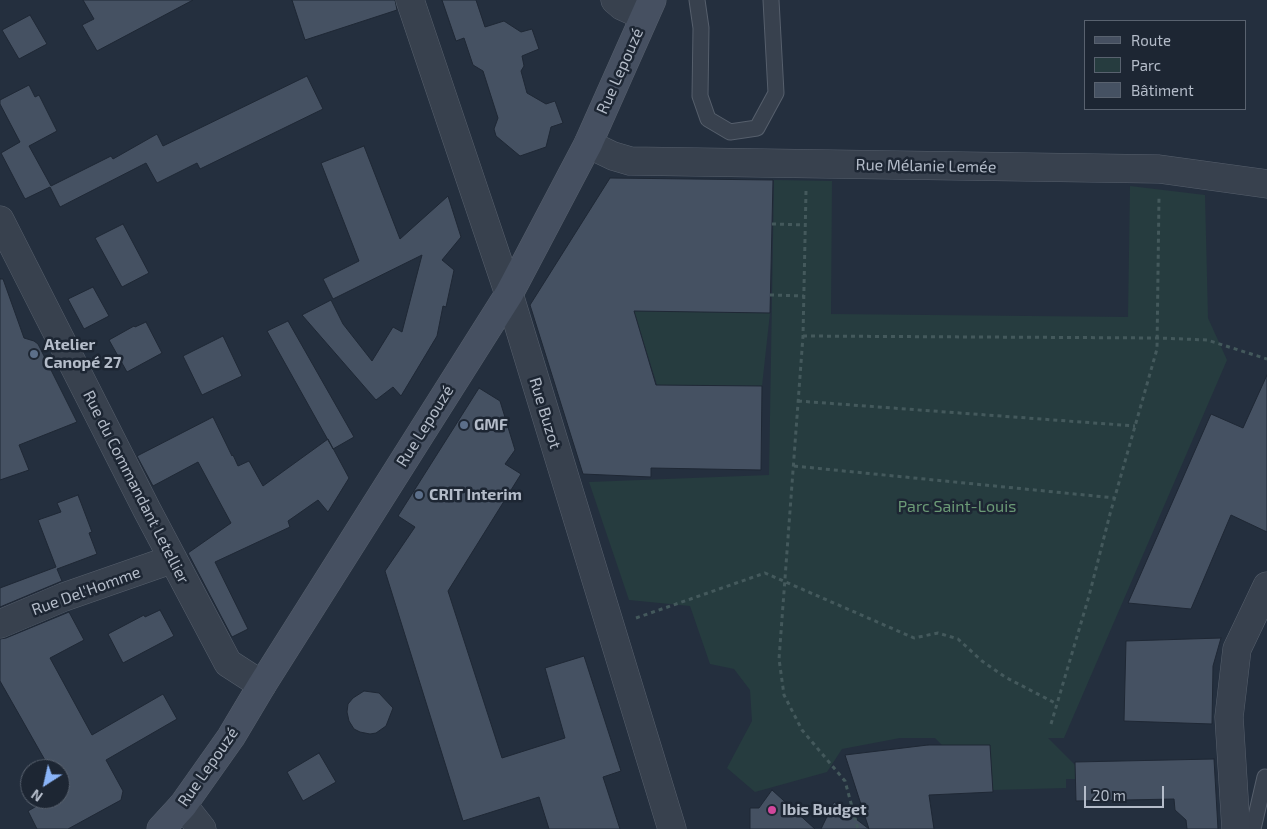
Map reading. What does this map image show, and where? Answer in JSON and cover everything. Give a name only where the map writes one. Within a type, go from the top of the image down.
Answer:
[{"type":"main road","name":"Rue Lepouzé","points":[[161,829],[183,805],[213,765],[509,294],[588,144],[648,8]]},
{"type":"street","name":"Rue Buzot","points":[[410,0],[509,294],[672,829]]},
{"type":"street","points":[[615,0],[622,6],[648,8]]},
{"type":"street","name":"Rue Mélanie Lemée","points":[[588,144],[612,156],[630,161],[1159,169],[1267,184]]},
{"type":"street","name":"Rue du Commandant Letellier","points":[[0,220],[173,559],[228,662],[262,685]]},
{"type":"street","name":"Rue Del'Homme","points":[[0,624],[64,597],[173,559]]},
{"type":"street","points":[[1236,829],[1230,717],[1237,649],[1267,586]]},
{"type":"street","points":[[183,805],[202,829]]},
{"type":"lane","points":[[697,0],[700,28],[700,96],[708,119],[730,132],[757,128],[776,93],[771,0]]},
{"type":"lane","points":[[1253,829],[1264,777]]},
{"type":"path","points":[[807,164],[803,336],[779,659],[784,695],[802,730],[845,780],[858,829]]},
{"type":"path","points":[[1051,724],[1089,596],[1157,349],[1159,169]]},
{"type":"path","points":[[772,224],[805,225]]},
{"type":"path","points":[[770,295],[804,296]]},
{"type":"path","points":[[803,336],[1158,338],[1207,340],[1267,359]]},
{"type":"path","points":[[798,402],[1135,426]]},
{"type":"path","points":[[794,466],[1115,498]]},
{"type":"path","points":[[611,627],[765,572],[914,638],[938,633],[958,639],[982,661],[1005,677],[1057,704]]},
{"type":"green space","name":"Parc Saint-Louis","points":[[774,180],[832,181],[831,314],[1128,317],[1130,186],[1205,195],[1208,318],[1227,360],[1064,738],[1048,738],[1075,765],[1075,779],[1066,779],[1066,788],[993,790],[990,745],[942,745],[935,738],[900,738],[842,749],[827,772],[755,792],[727,768],[752,721],[750,690],[734,669],[710,664],[690,606],[629,600],[589,482],[769,475]]},
{"type":"green space","points":[[634,311],[770,313],[762,386],[657,385]]},
{"type":"building","points":[[83,0],[193,0],[97,51],[82,25],[94,19]]},
{"type":"building","points":[[292,0],[395,0],[397,10],[305,40]]},
{"type":"building","points":[[442,0],[476,0],[485,27],[504,21],[521,32],[532,29],[539,49],[522,56],[524,66],[521,71],[527,93],[546,104],[555,101],[563,123],[551,127],[546,147],[520,156],[496,136],[494,129],[498,118],[483,71],[473,65],[464,38],[456,41]]},
{"type":"building","points":[[30,15],[47,44],[19,59],[2,30]]},
{"type":"building","points":[[307,76],[323,109],[200,169],[197,163],[157,183],[146,163],[60,207],[50,187],[25,199],[1,153],[20,142],[0,104],[0,100],[29,85],[35,97],[39,95],[57,131],[29,146],[51,186],[111,156],[113,159],[157,134],[163,146]]},
{"type":"building","points":[[364,146],[400,239],[448,196],[461,237],[442,260],[454,270],[446,307],[443,306],[437,336],[401,396],[393,387],[376,400],[302,315],[331,300],[343,324],[372,361],[393,327],[402,332],[422,255],[333,299],[323,279],[359,261],[321,163]]},
{"type":"building","points":[[610,178],[773,180],[770,313],[634,311],[656,385],[762,386],[761,470],[651,468],[651,477],[583,474],[530,305]]},
{"type":"building","points":[[123,224],[149,273],[122,287],[95,238]]},
{"type":"building","points":[[0,279],[3,279],[24,338],[38,344],[77,422],[19,445],[29,470],[0,480]]},
{"type":"building","points":[[93,287],[109,316],[84,329],[68,299]]},
{"type":"building","points":[[288,321],[354,437],[333,449],[267,331]]},
{"type":"building","points":[[146,322],[162,353],[127,372],[109,340],[134,326]]},
{"type":"building","points":[[223,336],[242,376],[202,395],[183,356]]},
{"type":"building","points":[[1267,375],[1267,532],[1231,515],[1191,609],[1128,603],[1211,414],[1243,428]]},
{"type":"building","points":[[479,388],[500,401],[515,450],[505,464],[521,474],[448,591],[502,758],[565,738],[545,668],[584,656],[621,771],[603,777],[620,829],[549,829],[539,797],[463,821],[385,571],[415,527],[398,516]]},
{"type":"building","points":[[213,417],[238,466],[249,461],[263,486],[328,439],[349,478],[328,512],[318,500],[288,521],[290,527],[215,562],[248,629],[232,637],[188,553],[231,523],[198,462],[153,486],[137,456]]},
{"type":"building","points":[[78,495],[92,532],[89,533],[97,554],[57,569],[62,581],[0,607],[0,588],[56,567],[38,520],[61,512],[57,503]]},
{"type":"building","points":[[160,610],[174,636],[123,663],[108,634],[144,615],[145,617]]},
{"type":"building","points":[[69,612],[84,640],[50,658],[92,735],[163,694],[177,719],[106,760],[123,791],[121,800],[68,829],[37,829],[28,811],[32,809],[70,809],[70,759],[44,759],[0,681],[0,639]]},
{"type":"building","points":[[1221,638],[1213,666],[1212,724],[1124,721],[1126,641]]},
{"type":"building","points":[[364,691],[379,693],[393,708],[386,726],[376,733],[360,732],[354,729],[349,721],[348,704],[353,698]]},
{"type":"building","points":[[928,745],[990,745],[993,792],[929,795],[934,829],[869,829],[845,755]]},
{"type":"building","points":[[319,753],[336,782],[303,801],[287,772]]},
{"type":"building","points":[[1214,759],[1218,829],[1187,829],[1186,820],[1175,810],[1174,799],[1076,801],[1075,762]]},
{"type":"building","name":"Ibis Budget","points":[[772,790],[815,829],[750,829],[750,808],[759,808]]},
{"type":"building","points":[[834,802],[869,829],[821,829]]},
{"type":"place","name":"Atelier Canopé 27","points":[[34,354]]},
{"type":"place","name":"GMF","points":[[464,425]]},
{"type":"place","name":"CRIT Interim","points":[[419,495]]},
{"type":"place","name":"Ibis Budget","points":[[772,810]]}]
